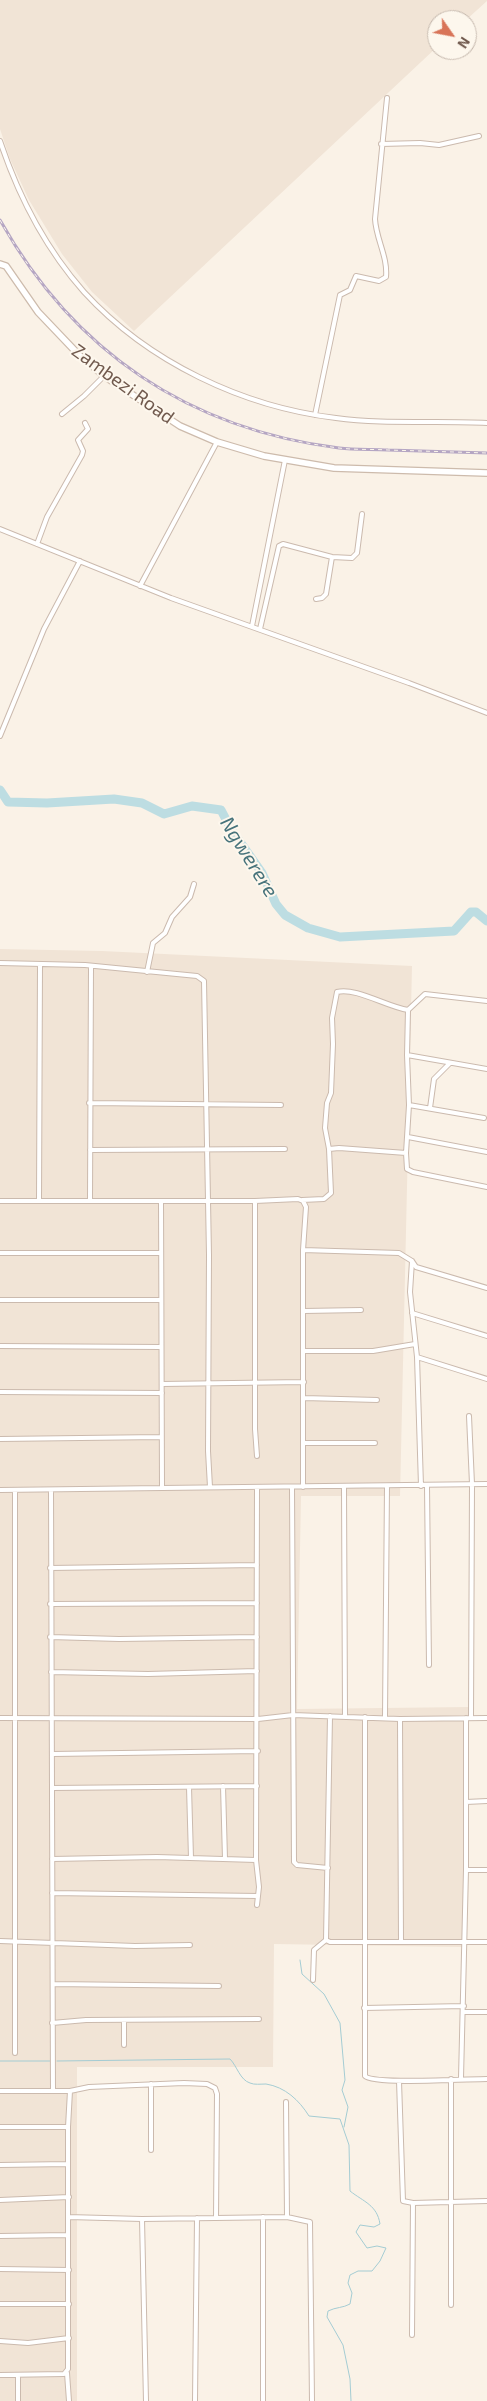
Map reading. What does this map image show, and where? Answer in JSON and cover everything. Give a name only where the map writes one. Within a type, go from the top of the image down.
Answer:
[{"type":"main road","name":"Zambezi Road","points":[[0,264],[6,266],[38,312],[56,333],[104,376],[180,426],[217,442],[264,456],[334,468],[487,473]]},
{"type":"street","points":[[315,415],[340,295],[350,290],[356,276],[379,281],[386,277],[385,260],[376,233],[375,219],[387,98]]},
{"type":"street","points":[[381,144],[420,143],[439,145],[479,136]]},
{"type":"street","points":[[0,141],[17,186],[38,228],[60,260],[84,291],[111,317],[166,358],[211,382],[260,403],[315,415],[340,419],[487,423]]},
{"type":"street","points":[[62,414],[104,376]]},
{"type":"street","points":[[37,544],[47,517],[82,455],[83,451],[78,440],[88,429],[85,423]]},
{"type":"street","points":[[140,586],[217,442]]},
{"type":"street","points":[[252,626],[285,460]]},
{"type":"street","points":[[260,629],[279,546],[283,544],[332,557],[352,558],[356,556],[362,514]]},
{"type":"street","points":[[0,529],[140,586],[487,713]]},
{"type":"street","points":[[316,599],[322,598],[326,594],[332,557]]},
{"type":"street","points":[[0,736],[44,629],[80,561]]},
{"type":"street","points":[[147,972],[153,943],[165,933],[172,917],[190,897],[194,884]]},
{"type":"street","points":[[0,963],[91,967],[197,976],[204,981],[209,1255],[208,1383],[210,1487]]},
{"type":"street","points":[[39,1201],[40,965]]},
{"type":"street","points":[[90,1200],[91,967]]},
{"type":"street","points":[[0,1201],[255,1201],[328,1198],[331,1189],[329,1149],[325,1128],[327,1103],[331,1093],[332,1018],[337,992],[342,990],[366,996],[408,1010]]},
{"type":"street","points":[[487,1001],[425,994],[408,1010],[409,1105],[406,1153],[408,1169],[413,1172],[487,1187]]},
{"type":"street","points":[[407,1055],[487,1069]]},
{"type":"street","points":[[430,1108],[430,1089],[434,1080],[450,1063]]},
{"type":"street","points":[[89,1103],[281,1105]]},
{"type":"street","points":[[409,1105],[484,1118]]},
{"type":"street","points":[[408,1136],[487,1152]]},
{"type":"street","points":[[90,1150],[206,1148],[285,1150]]},
{"type":"street","points":[[329,1149],[406,1153]]},
{"type":"street","points":[[301,1200],[306,1206],[303,1250],[304,1487]]},
{"type":"street","points":[[161,1201],[160,1347],[162,1487]]},
{"type":"street","points":[[255,1201],[258,1456]]},
{"type":"street","points":[[303,1250],[399,1253],[412,1261],[416,1267],[487,1288]]},
{"type":"street","points":[[0,1253],[161,1253]]},
{"type":"street","points":[[412,1261],[412,1313],[417,1357],[421,1486]]},
{"type":"street","points":[[0,1300],[161,1300]]},
{"type":"street","points":[[304,1311],[360,1310]]},
{"type":"street","points":[[412,1313],[487,1336]]},
{"type":"street","points":[[304,1351],[373,1350],[415,1344]]},
{"type":"street","points":[[0,1346],[160,1347]]},
{"type":"street","points":[[417,1357],[487,1379]]},
{"type":"street","points":[[162,1384],[256,1381],[304,1382]]},
{"type":"street","points":[[0,1392],[162,1393]]},
{"type":"street","points":[[304,1398],[378,1400]]},
{"type":"street","points":[[461,2078],[464,2012],[472,1484],[469,1416]]},
{"type":"street","points":[[0,1439],[161,1437]]},
{"type":"street","points":[[303,1443],[375,1443]]},
{"type":"street","points":[[0,1490],[51,1491],[162,1487],[292,1488],[487,1484]]},
{"type":"street","points":[[385,1717],[387,1486]]},
{"type":"street","points":[[427,1486],[429,1665]]},
{"type":"street","points":[[344,1487],[345,1716]]},
{"type":"street","points":[[257,1488],[258,1751],[256,1860],[259,1887],[257,1905]]},
{"type":"street","points":[[292,1488],[294,1862],[297,1865],[328,1868]]},
{"type":"street","points":[[15,1490],[15,2053]]},
{"type":"street","points":[[51,1491],[53,2090]]},
{"type":"street","points":[[50,1568],[257,1565]]},
{"type":"street","points":[[50,1604],[257,1603]]},
{"type":"street","points":[[50,1637],[118,1639],[257,1637]]},
{"type":"street","points":[[51,1672],[148,1674],[257,1671]]},
{"type":"street","points":[[0,1718],[258,1719],[293,1715],[400,1719],[487,1718]]},
{"type":"street","points":[[313,1980],[314,1950],[326,1940],[330,1716]]},
{"type":"street","points":[[365,1717],[365,2076],[370,2080],[399,2081],[461,2078],[487,2079]]},
{"type":"street","points":[[400,1719],[401,1942]]},
{"type":"street","points":[[53,1754],[258,1751]]},
{"type":"street","points":[[222,1786],[225,1859]]},
{"type":"street","points":[[52,1788],[257,1786]]},
{"type":"street","points":[[189,1787],[191,1858]]},
{"type":"street","points":[[466,1802],[487,1801]]},
{"type":"street","points":[[52,1859],[191,1858],[256,1860]]},
{"type":"street","points":[[466,1870],[487,1870]]},
{"type":"street","points":[[52,1893],[258,1896]]},
{"type":"street","points":[[0,1940],[135,1946],[190,1945]]},
{"type":"street","points":[[326,1940],[330,1942],[364,1943],[487,1942]]},
{"type":"street","points":[[53,1984],[220,1986]]},
{"type":"street","points":[[364,2008],[464,2006]]},
{"type":"street","points":[[464,2012],[487,2012]]},
{"type":"street","points":[[52,2023],[86,2020],[259,2019]]},
{"type":"street","points":[[124,2020],[124,2045]]},
{"type":"street","points":[[451,2079],[451,2305]]},
{"type":"street","points":[[399,2081],[401,2197],[406,2203],[487,2202]]},
{"type":"street","points":[[0,2091],[70,2091],[89,2087],[151,2084],[207,2084],[214,2088],[217,2094],[216,2218]]},
{"type":"street","points":[[151,2084],[151,2150]]},
{"type":"street","points":[[69,2401],[67,2372],[69,2338],[68,2127],[70,2091]]},
{"type":"street","points":[[286,2102],[287,2217]]},
{"type":"street","points":[[0,2127],[68,2127]]},
{"type":"street","points":[[0,2165],[68,2164]]},
{"type":"street","points":[[0,2200],[69,2198]]},
{"type":"street","points":[[412,2335],[413,2203]]},
{"type":"street","points":[[68,2217],[142,2219],[287,2217],[307,2220],[311,2226],[312,2401]]},
{"type":"street","points":[[263,2217],[263,2401]]},
{"type":"street","points":[[195,2401],[197,2218]]},
{"type":"street","points":[[142,2219],[146,2401]]},
{"type":"street","points":[[0,2236],[68,2235]]},
{"type":"street","points":[[0,2269],[69,2270]]},
{"type":"street","points":[[0,2304],[69,2304]]},
{"type":"street","points":[[0,2341],[28,2343],[69,2338]]},
{"type":"street","points":[[0,2375],[67,2372]]},
{"type":"street","points":[[18,2375],[18,2401]]},
{"type":"shaded area","points":[[0,0],[487,0],[477,10],[427,10],[427,56],[134,331],[92,292],[62,254],[29,200],[10,159],[0,129]]},
{"type":"shaded area","points":[[0,949],[102,951],[412,966],[400,1496],[301,1496],[297,1709],[469,1707],[462,1947],[274,1944],[273,2067],[77,2067],[77,2401],[0,2401]]},
{"type":"waterway","name":"Ngwerere","points":[[0,790],[8,802],[47,803],[114,799],[142,803],[164,814],[192,806],[221,810],[231,829],[262,873],[276,904],[285,915],[308,928],[340,937],[454,931],[471,912],[476,912],[487,921]]},
{"type":"waterway","points":[[300,1960],[302,1974],[324,1994],[340,2023],[345,2080],[342,2090],[348,2107],[344,2127]]},
{"type":"waterway","points":[[57,2061],[230,2059],[241,2076],[247,2081],[253,2084],[266,2084],[285,2091],[301,2105],[309,2116],[340,2119],[349,2145],[350,2191],[373,2208],[380,2224],[374,2227],[360,2225],[356,2232],[367,2248],[377,2246],[386,2248],[380,2261],[372,2271],[358,2271],[350,2275],[348,2283],[352,2293],[350,2304],[328,2311],[327,2317],[343,2345],[350,2379],[351,2401]]},
{"type":"waterway","points":[[0,2061],[51,2061]]},
{"type":"railway","points":[[0,220],[30,267],[63,309],[100,345],[141,376],[185,402],[233,423],[284,438],[339,448],[487,453]]}]
